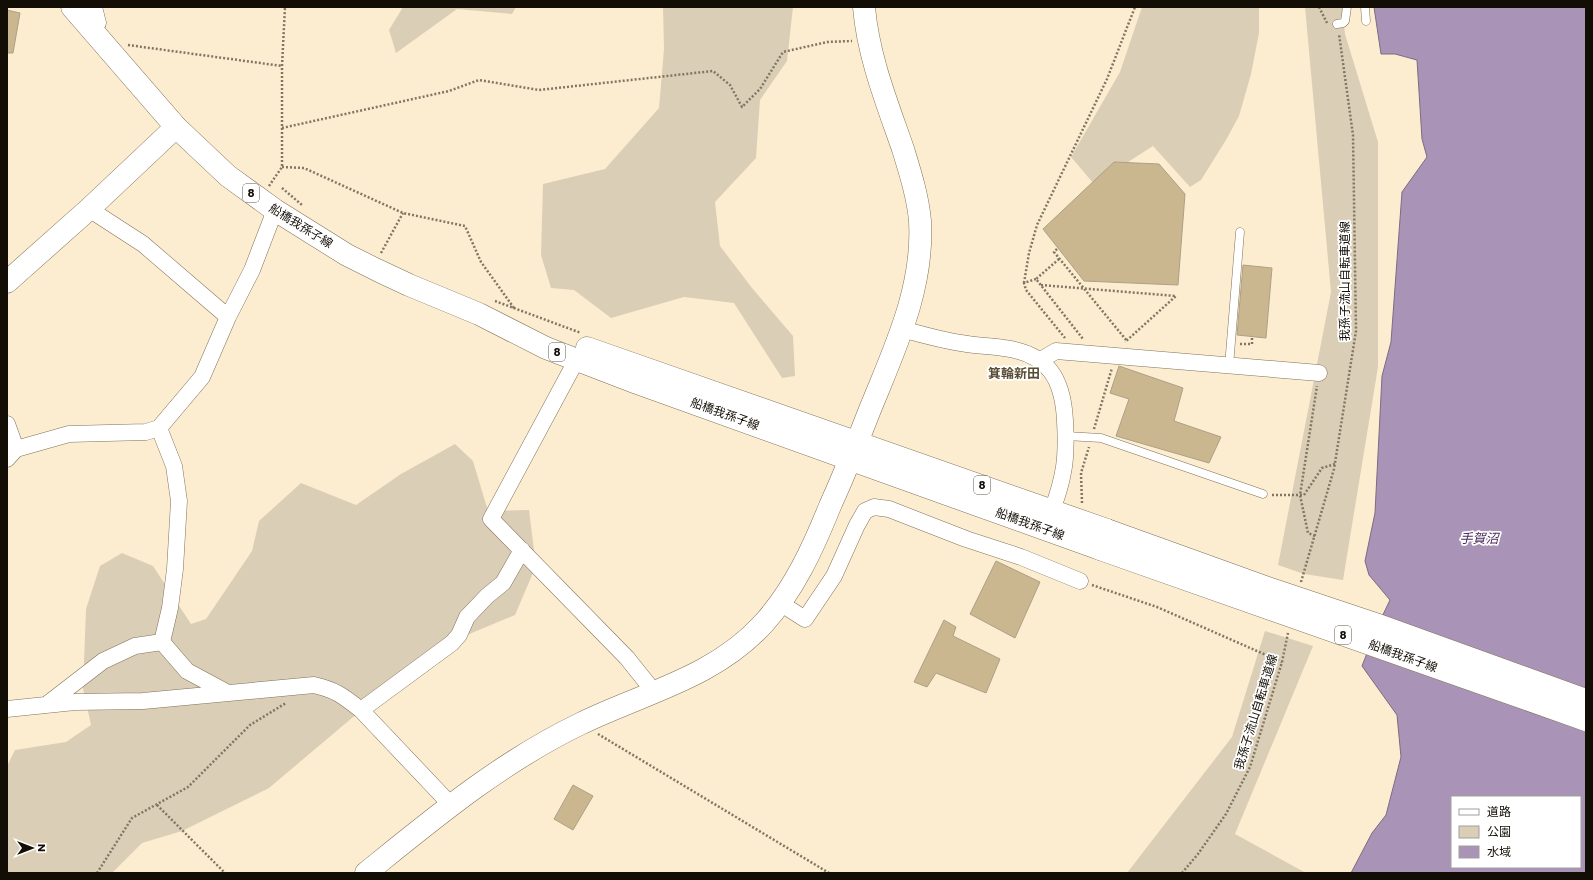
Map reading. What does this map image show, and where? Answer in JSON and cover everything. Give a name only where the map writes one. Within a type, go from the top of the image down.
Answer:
[{"type":"main road","name":"船橋我孫子線","points":[[72,7],[176,127],[228,176],[267,205],[347,254],[377,270],[409,285],[486,307],[549,334],[854,451],[1104,540],[1586,720]]},
{"type":"main road","points":[[366,873],[450,805],[518,759],[580,724],[655,693],[713,665],[730,653],[762,625],[780,603],[804,567],[854,451],[902,329],[911,301],[919,263],[920,219],[910,174],[874,62],[864,7]]},
{"type":"main road","points":[[7,282],[89,209],[176,127]]},
{"type":"main road","name":"船橋我孫子線","points":[[486,307],[546,348],[637,383],[854,451],[1052,510],[1104,540],[1268,588],[1378,625],[1586,700]]},
{"type":"street","points":[[91,29],[98,23],[94,7]]},
{"type":"street","points":[[7,424],[12,454],[69,434],[146,432],[159,428],[202,377],[228,317],[252,270],[267,205]]},
{"type":"street","points":[[89,209],[143,244],[228,317]]},
{"type":"street","points":[[902,329],[925,336],[967,344],[1004,348],[1029,354],[1050,369],[1058,380],[1064,403],[1066,436],[1066,459],[1060,488],[1052,510]]},
{"type":"street","points":[[1039,361],[1056,351],[1126,350],[1229,366],[1319,374]]},
{"type":"street","points":[[577,359],[491,519],[627,658],[655,693]]},
{"type":"street","points":[[159,428],[174,466],[179,501],[175,570],[170,608],[162,642]]},
{"type":"street","points":[[780,603],[805,620],[834,576],[865,511],[874,507],[889,509],[966,539],[1021,557],[1080,581]]},
{"type":"street","points":[[361,710],[452,643],[459,635],[467,617],[502,583],[522,550]]},
{"type":"street","points":[[162,642],[187,671],[228,693]]},
{"type":"street","points":[[46,705],[103,661],[135,646],[162,642]]},
{"type":"street","points":[[7,710],[75,702],[143,701],[314,685],[332,689],[361,710],[450,805]]},
{"type":"lane","points":[[1337,24],[1346,21],[1347,7]]},
{"type":"lane","points":[[1365,7],[1366,21]]},
{"type":"lane","points":[[1229,366],[1240,232]]},
{"type":"lane","points":[[1066,436],[1101,438],[1263,494]]},
{"type":"path","points":[[267,205],[282,167],[282,66],[285,7]]},
{"type":"path","points":[[1068,341],[1026,290],[1024,283],[1029,253],[1037,225],[1108,79],[1135,7]]},
{"type":"path","points":[[1319,7],[1327,23],[1337,24]]},
{"type":"path","name":"我孫子流山自転車道線","points":[[1304,574],[1316,536],[1335,464],[1356,331],[1353,135],[1337,24]]},
{"type":"path","points":[[282,128],[449,91],[479,80],[539,90],[713,71],[730,85],[742,107],[760,89],[783,52],[827,42],[870,40]]},
{"type":"path","points":[[109,50],[114,46],[126,44],[282,66]]},
{"type":"path","points":[[282,167],[304,168],[403,213],[465,226],[481,262],[514,308]]},
{"type":"path","points":[[282,188],[303,206]]},
{"type":"path","points":[[380,254],[403,213]]},
{"type":"path","points":[[1057,249],[1054,252],[1059,259],[1127,341],[1129,351],[1126,350]]},
{"type":"path","points":[[374,251],[385,256]]},
{"type":"path","points":[[1024,283],[1036,279],[1059,259]]},
{"type":"path","points":[[1036,279],[1087,343],[1081,343]]},
{"type":"path","points":[[1041,285],[1176,296],[1127,341],[1126,350]]},
{"type":"path","points":[[486,307],[514,308],[588,335]]},
{"type":"path","points":[[1240,348],[1240,344],[1252,344],[1252,336]]},
{"type":"path","points":[[1316,536],[1308,533],[1300,495],[1319,374]]},
{"type":"path","points":[[1263,494],[1304,495],[1322,468],[1335,464]]},
{"type":"path","points":[[1080,581],[1156,607],[1282,662]]},
{"type":"path","name":"我孫子流山自転車道線","points":[[1182,873],[1198,854],[1226,814],[1241,785],[1258,745],[1282,662],[1287,634]]},
{"type":"path","points":[[97,873],[132,818],[188,787],[250,725],[288,701]]},
{"type":"path","points":[[580,724],[829,873]]},
{"type":"path","points":[[157,805],[225,873]]},
{"type":"green space","points":[[403,7],[516,7],[512,14],[457,9],[396,53],[389,30]]},
{"type":"green space","points":[[663,7],[793,7],[787,61],[760,100],[756,158],[715,202],[720,246],[752,288],[793,336],[795,376],[782,378],[734,303],[684,297],[611,318],[574,290],[551,288],[541,255],[543,184],[605,169],[659,108],[664,49]]},
{"type":"green space","points":[[1142,7],[1259,7],[1259,33],[1251,74],[1239,116],[1201,180],[1190,187],[1153,146],[1094,184],[1071,157],[1120,72]]},
{"type":"green space","points":[[1305,7],[1342,7],[1345,34],[1378,142],[1378,367],[1343,580],[1304,574],[1278,565],[1331,292]]},
{"type":"green space","points":[[455,444],[473,461],[488,511],[529,510],[536,566],[515,615],[467,635],[442,642],[269,788],[182,831],[142,843],[112,873],[7,873],[7,766],[15,750],[66,742],[91,725],[83,688],[86,609],[100,566],[122,553],[153,566],[191,624],[206,619],[252,551],[259,521],[301,483],[356,505],[401,474]]},
{"type":"green space","points":[[1265,631],[1313,646],[1235,834],[1306,873],[1127,873],[1232,737]]},
{"type":"water","name":"手賀沼","points":[[1374,7],[1586,7],[1586,873],[1351,873],[1372,833],[1386,815],[1401,757],[1397,715],[1362,666],[1378,625],[1390,600],[1369,575],[1365,561],[1375,513],[1382,376],[1391,342],[1402,192],[1427,157],[1422,139],[1417,60],[1395,54],[1381,54]]},
{"type":"building","points":[[7,10],[20,13],[13,53],[7,53]]},
{"type":"building","points":[[1114,162],[1159,164],[1185,194],[1178,285],[1084,281],[1043,229]]},
{"type":"building","points":[[1243,265],[1272,268],[1266,338],[1237,335]]},
{"type":"building","points":[[1119,366],[1183,388],[1174,421],[1221,437],[1209,463],[1116,436],[1129,399],[1110,393]]},
{"type":"building","points":[[996,561],[1040,582],[1015,638],[970,614]]},
{"type":"building","points":[[944,620],[956,627],[953,636],[1000,659],[986,693],[936,673],[927,687],[914,682]]},
{"type":"building","points":[[573,785],[593,796],[573,830],[554,819]]},
{"type":"district","name":"箕輪新田","points":[[1014,373]]}]
